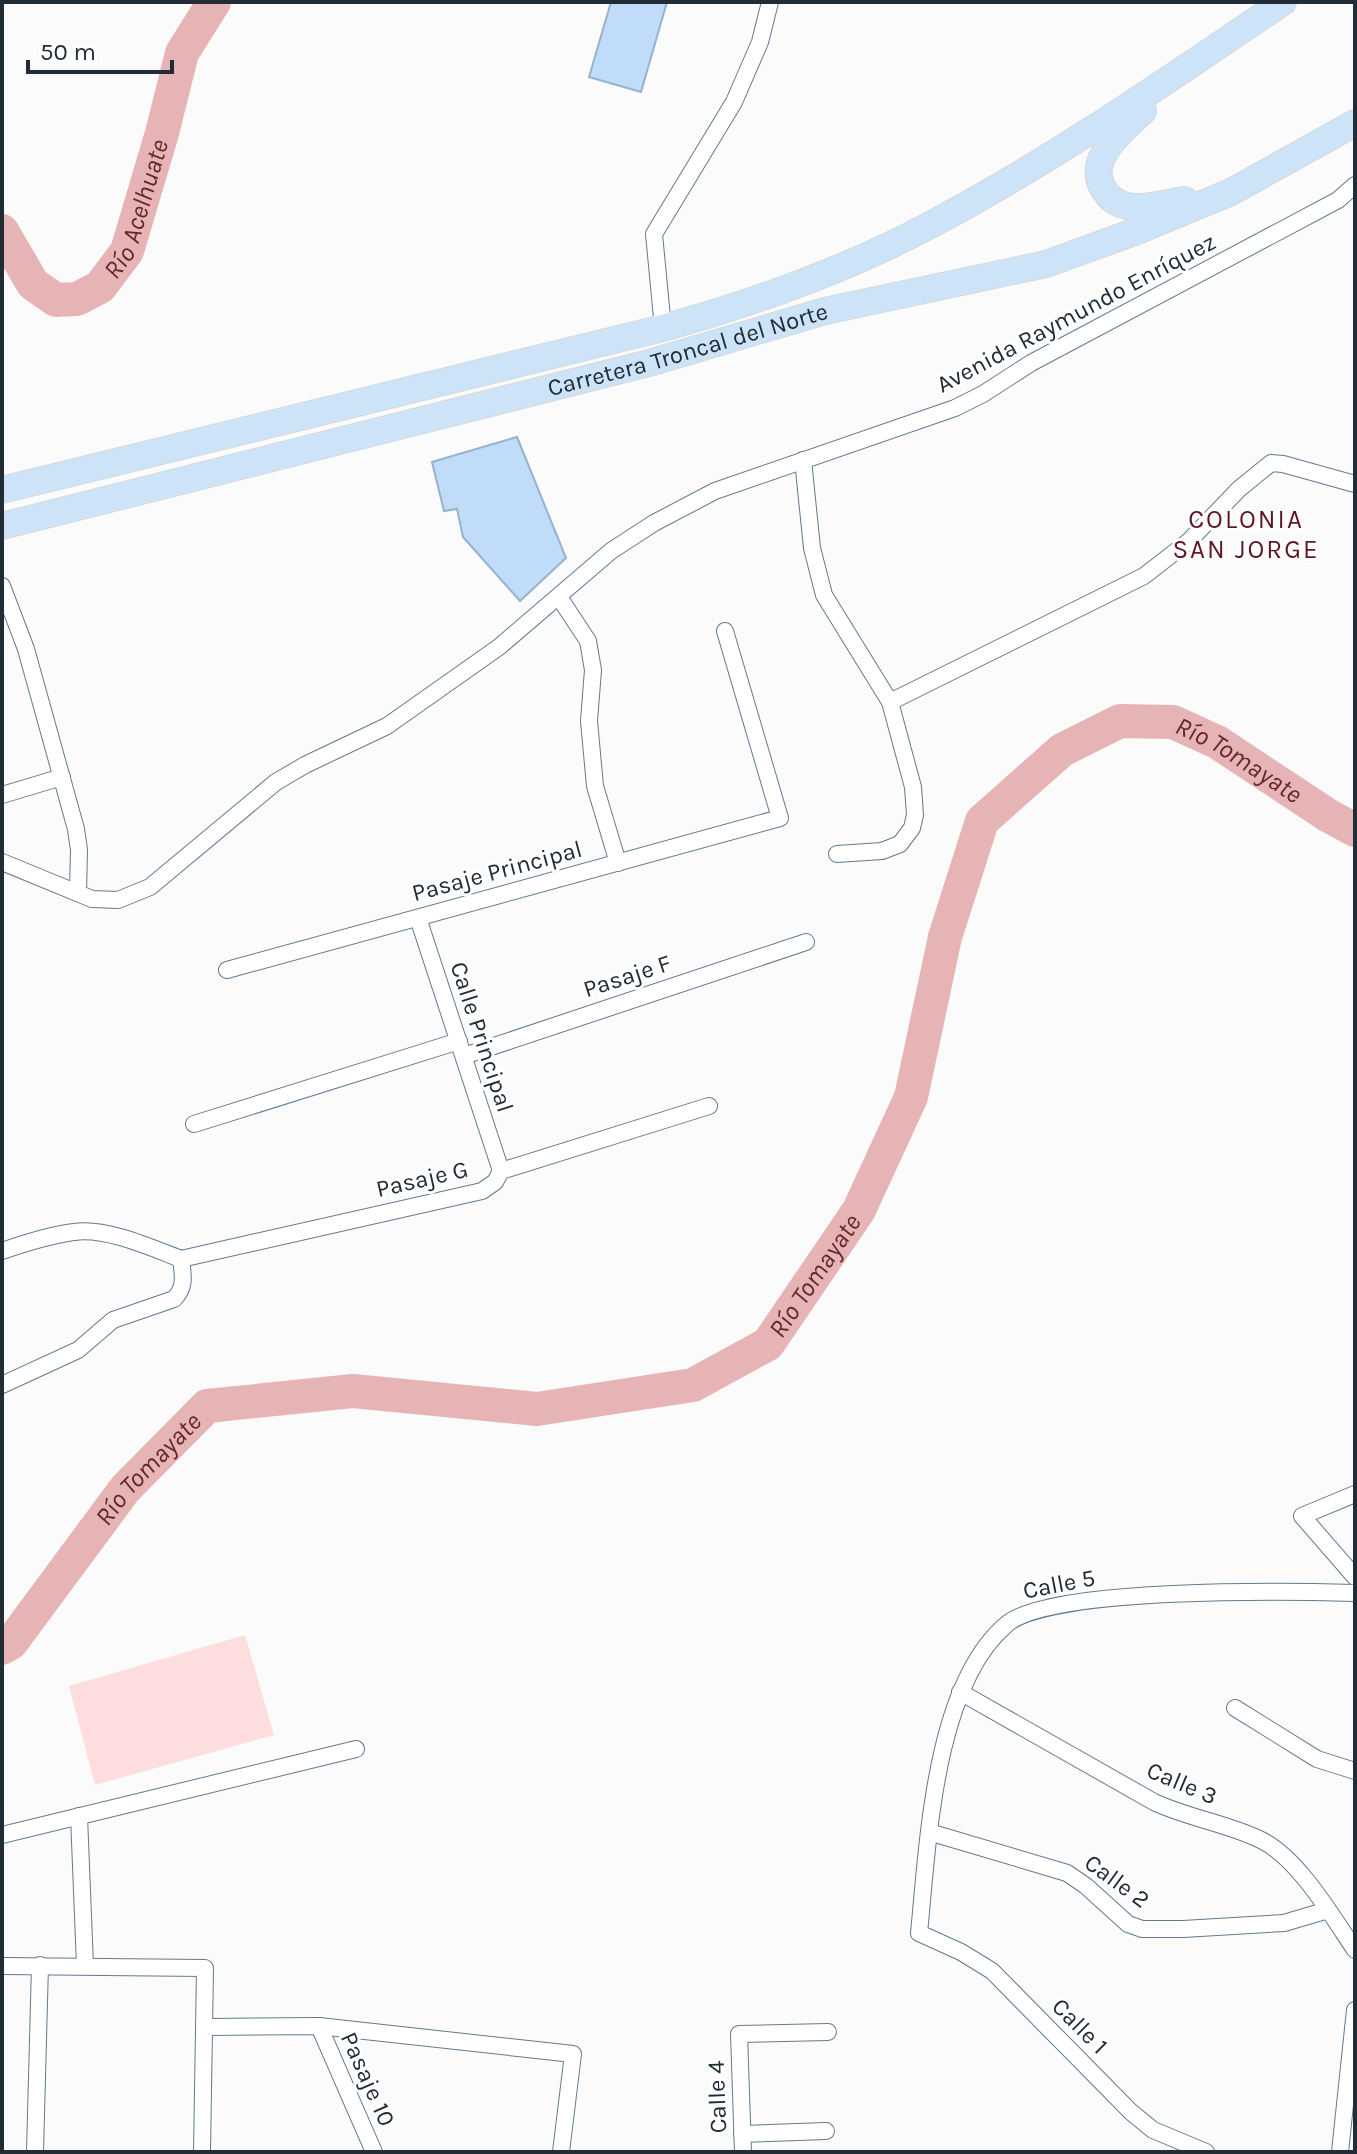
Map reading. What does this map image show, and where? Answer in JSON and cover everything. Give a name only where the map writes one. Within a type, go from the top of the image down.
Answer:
[{"type":"main road","name":"Carretera Troncal del Norte","points":[[2,490],[663,328],[755,301],[933,224],[1060,152],[1283,2]]},
{"type":"main road","points":[[1198,59],[1108,144],[1102,157],[1099,179],[1109,197],[1137,208],[1231,192]]},
{"type":"main road","name":"Carretera Troncal del Norte","points":[[2,526],[633,367],[825,311],[1046,264],[1231,192],[1354,126]]},
{"type":"street","points":[[663,328],[654,234],[734,102],[760,42],[770,2]]},
{"type":"street","name":"Avenida Raymundo Enríquez","points":[[2,862],[92,899],[118,900],[150,887],[276,782],[387,726],[499,647],[611,551],[654,523],[715,491],[955,408],[1031,363],[1338,200],[1355,185]]},
{"type":"street","points":[[803,460],[812,548],[824,595],[890,702],[913,787],[915,815],[912,828],[900,844],[882,851],[837,854]]},
{"type":"street","points":[[890,702],[1144,576],[1189,541],[1239,489],[1271,463],[1355,484]]},
{"type":"street","points":[[2,586],[26,649],[62,777],[79,850],[78,893]]},
{"type":"street","points":[[559,597],[588,641],[593,670],[589,721],[595,786],[618,863]]},
{"type":"street","name":"Pasaje Principal","points":[[227,970],[780,818],[725,631]]},
{"type":"street","points":[[2,795],[62,777]]},
{"type":"street","name":"Calle Principal","points":[[418,918],[501,1171]]},
{"type":"street","name":"Pasaje F","points":[[194,1124],[461,1049],[806,942]]},
{"type":"street","name":"Pasaje G","points":[[181,1259],[482,1191],[495,1182],[501,1171],[709,1106]]},
{"type":"street","points":[[2,1251],[77,1231],[128,1239],[181,1259],[184,1283],[174,1299],[113,1320],[78,1350],[2,1385]]},
{"type":"street","points":[[1355,1494],[1302,1516],[1355,1577]]},
{"type":"street","name":"Calle 5","points":[[919,1933],[936,1787],[960,1692],[979,1655],[1008,1622],[1036,1609],[1073,1602],[1219,1593],[1355,1593]]},
{"type":"street","name":"Calle 3","points":[[960,1692],[1154,1802],[1175,1812],[1263,1840],[1309,1884],[1355,1950]]},
{"type":"street","points":[[1235,1708],[1317,1759],[1355,1771]]},
{"type":"street","points":[[2,1835],[356,1749]]},
{"type":"street","points":[[79,1816],[85,1966]]},
{"type":"street","name":"Calle 2","points":[[929,1832],[1067,1873],[1128,1924],[1142,1929],[1284,1923],[1328,1910]]},
{"type":"street","name":"Calle 1","points":[[919,1933],[961,1952],[992,1971],[1131,2112],[1153,2130],[1206,2152]]},
{"type":"street","points":[[35,2152],[40,1965]]},
{"type":"street","points":[[2,1966],[205,1968],[202,2152]]},
{"type":"street","points":[[1344,2151],[1355,2010]]},
{"type":"street","points":[[206,2027],[319,2026],[573,2054],[561,2152]]},
{"type":"street","name":"Pasaje 10","points":[[319,2026],[374,2152]]},
{"type":"street","name":"Calle 4","points":[[743,2152],[739,2034],[828,2032]]},
{"type":"street","points":[[742,2134],[826,2131]]},
{"type":"shaded area","points":[[245,1635],[274,1735],[95,1785],[69,1686]]},
{"type":"building","points":[[611,2],[667,2],[641,92],[589,77]]},
{"type":"building","points":[[517,437],[566,558],[520,601],[463,537],[457,509],[444,511],[432,462]]},
{"type":"waterway","name":"Río Acelhuate","points":[[2,231],[33,284],[56,300],[77,299],[100,287],[127,251],[182,53],[214,2]]},
{"type":"waterway","name":"Río Tomayate","points":[[2,1648],[11,1643],[125,1489],[207,1406],[353,1391],[537,1409],[693,1385],[768,1344],[859,1210],[911,1097],[945,937],[982,821],[1062,750],[1120,721],[1173,722],[1217,742],[1355,830]]},
{"type":"district","name":"COLONIA SAN JORGE","points":[[1246,534]]}]
